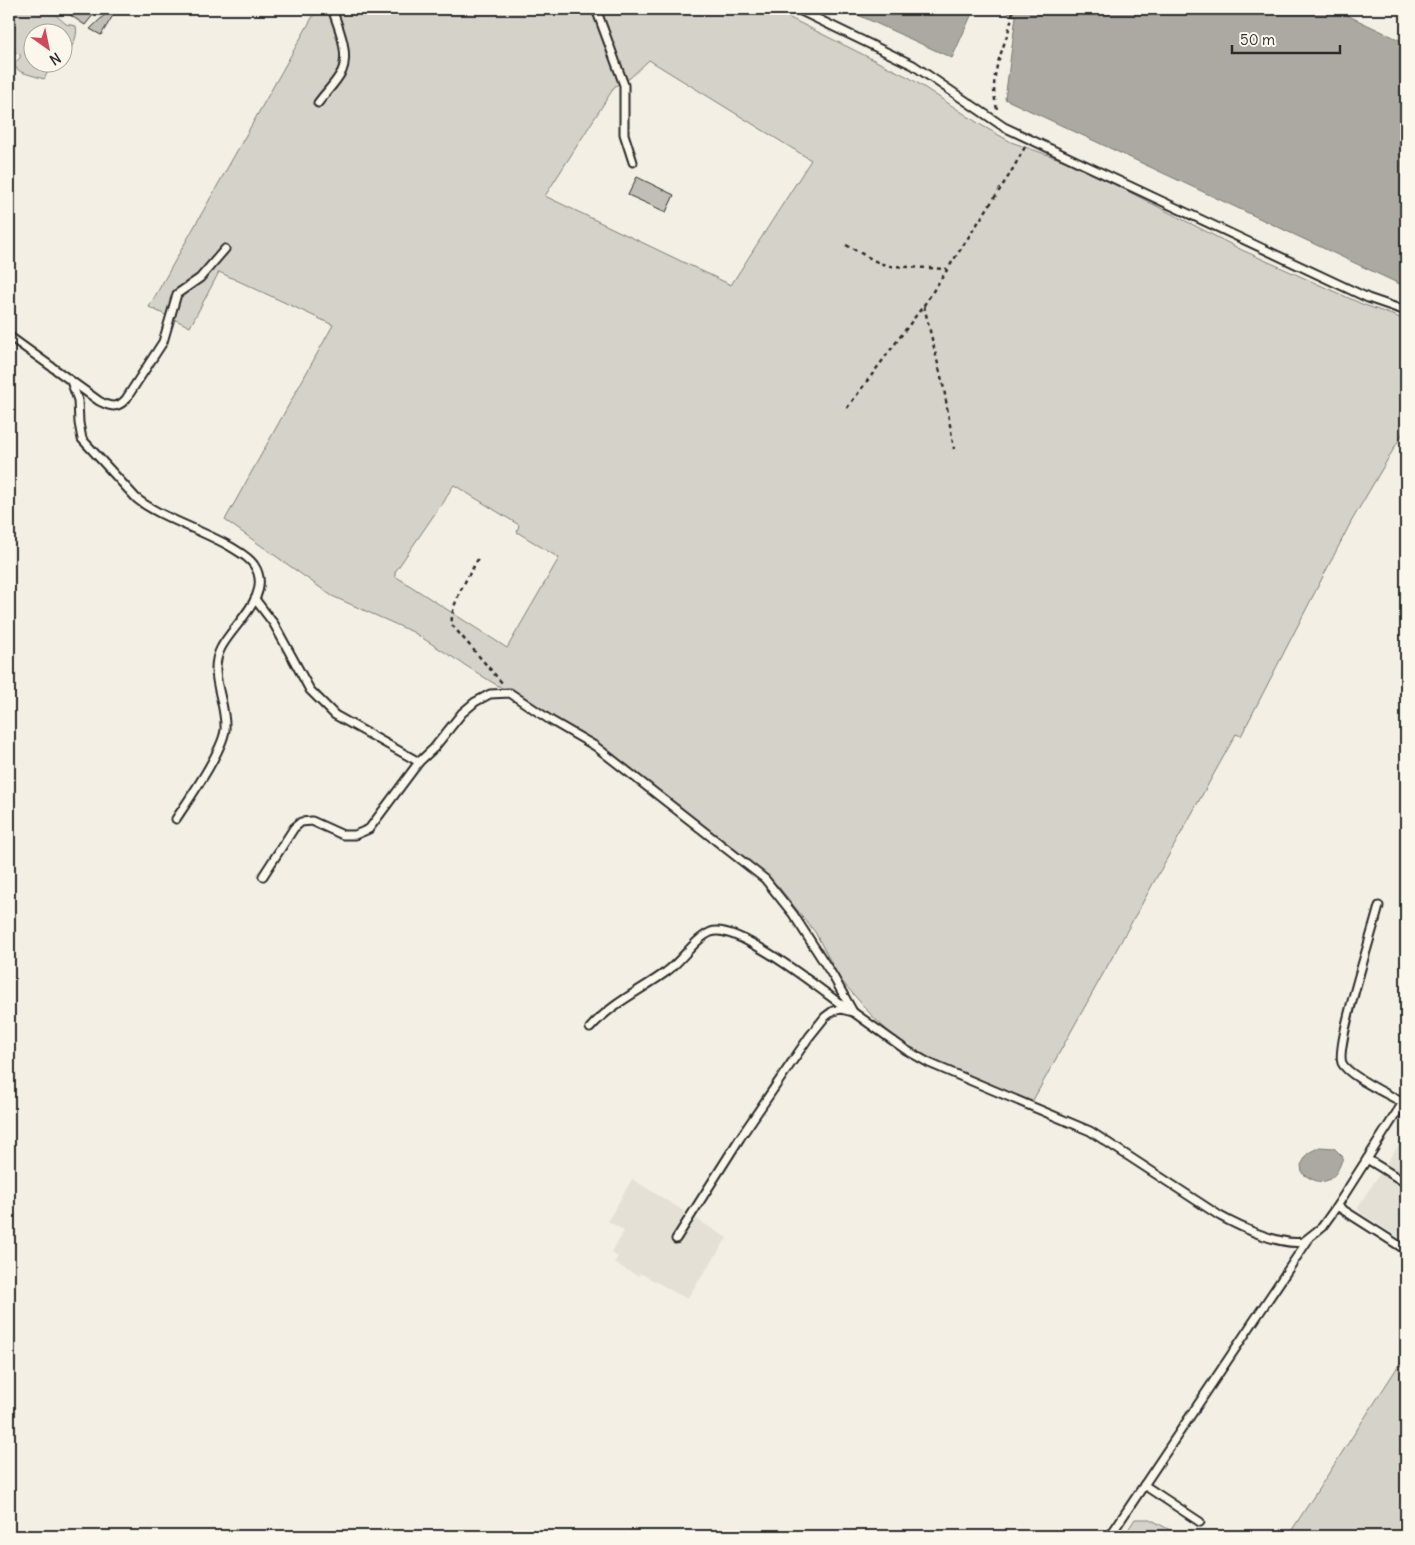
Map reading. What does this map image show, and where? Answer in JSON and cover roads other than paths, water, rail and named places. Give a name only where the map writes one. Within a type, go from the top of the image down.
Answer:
[{"type":"lane","points":[[318,103],[341,73],[344,63],[341,37],[332,9]]},
{"type":"lane","points":[[596,9],[624,85],[624,134],[633,162]]},
{"type":"lane","points":[[797,9],[913,65],[1004,127],[1368,298],[1406,311]]},
{"type":"lane","points":[[9,336],[71,381],[108,406],[113,407],[122,403],[163,342],[177,294],[200,278],[225,250]]},
{"type":"lane","points":[[71,381],[78,400],[80,432],[86,445],[141,502],[210,535],[248,558],[254,565],[259,578],[255,599],[231,631],[218,656],[215,672],[225,720],[222,741],[176,820]]},
{"type":"lane","points":[[255,599],[274,624],[310,690],[335,715],[419,762]]},
{"type":"lane","points":[[263,876],[294,828],[301,822],[312,821],[344,835],[355,835],[368,829],[419,762],[469,707],[490,694],[510,693],[550,720],[595,746],[765,879],[793,914],[833,976],[850,1011]]},
{"type":"lane","points":[[1110,1536],[1308,1240],[1322,1227],[1337,1206],[1405,1100],[1346,1068],[1341,1058],[1347,1024],[1379,906]]},
{"type":"lane","points":[[590,1028],[615,1004],[666,972],[706,935],[717,930],[739,935],[799,973],[906,1050],[929,1063],[1090,1132],[1240,1227],[1259,1235],[1298,1243],[1308,1240]]},
{"type":"lane","points":[[676,1239],[740,1138],[809,1037],[833,1011],[850,1011]]},
{"type":"lane","points":[[1367,1159],[1406,1183]]},
{"type":"lane","points":[[1337,1206],[1406,1250]]},
{"type":"lane","points":[[1144,1485],[1200,1522]]}]
